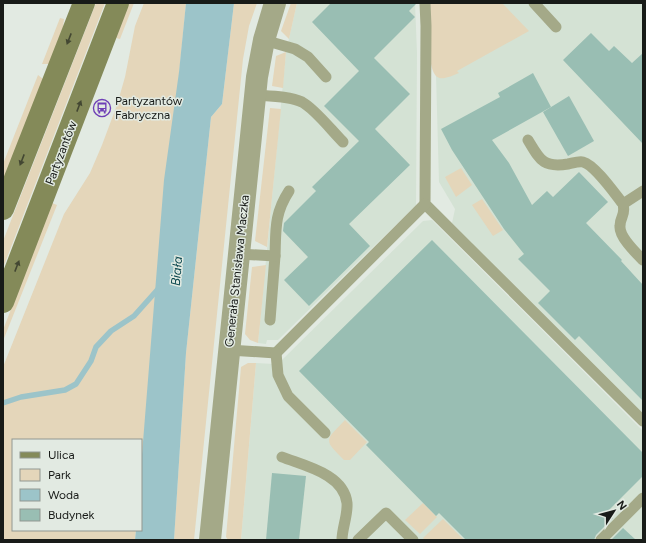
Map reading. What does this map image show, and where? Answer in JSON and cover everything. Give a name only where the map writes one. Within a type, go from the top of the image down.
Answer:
[{"type":"main road","points":[[3,209],[84,3]]},
{"type":"main road","name":"Partyzantów","points":[[3,302],[118,3]]},
{"type":"street","name":"Generała Stanisława Maczka","points":[[210,540],[255,95],[264,40],[275,3]]},
{"type":"lane","points":[[425,3],[426,204],[643,421]]},
{"type":"lane","points":[[534,3],[556,27]]},
{"type":"lane","points":[[264,40],[296,49],[308,57],[326,78]]},
{"type":"lane","points":[[255,95],[293,99],[302,102],[310,108],[343,142]]},
{"type":"lane","points":[[528,140],[536,153],[545,163],[555,166],[583,162],[592,166],[623,204],[625,212],[620,226],[622,235],[632,249],[643,260]]},
{"type":"lane","points":[[270,320],[277,222],[279,210],[289,191]]},
{"type":"lane","points":[[623,204],[643,191]]},
{"type":"lane","points":[[229,350],[276,353],[426,204]]},
{"type":"lane","points":[[239,254],[275,256]]},
{"type":"lane","points":[[276,353],[278,375],[288,396],[324,433]]},
{"type":"lane","points":[[282,457],[328,475],[342,488],[347,504],[342,540]]},
{"type":"lane","points":[[601,540],[643,498]]},
{"type":"lane","points":[[358,540],[386,513],[413,540]]},
{"type":"shaded area","points":[[297,3],[415,3],[417,53],[416,205],[278,340],[267,340],[266,344],[258,343],[286,52]]},
{"type":"shaded area","points":[[434,3],[643,3],[643,416],[452,223],[455,209],[439,182]]},
{"type":"shaded area","points":[[432,220],[643,431],[643,540],[241,540],[256,363],[274,364],[282,360],[423,221]]},
{"type":"green space","points":[[96,3],[105,3],[3,268],[3,241]]},
{"type":"green space","points":[[129,3],[134,3],[120,39],[116,38]]},
{"type":"green space","points":[[144,3],[186,3],[142,457],[142,439],[12,439],[12,531],[136,531],[135,540],[3,540],[3,367],[64,214],[90,173],[102,145],[117,105],[125,77],[135,26]]},
{"type":"green space","points":[[234,3],[257,3],[249,26],[243,59],[194,540],[174,540],[186,353],[211,117],[222,104]]},
{"type":"green space","points":[[291,3],[297,3],[289,39],[281,31]]},
{"type":"green space","points":[[430,3],[502,3],[529,31],[457,71],[459,73],[441,78],[435,75],[431,64]]},
{"type":"green space","points":[[60,18],[64,19],[63,27],[49,64],[42,64]]},
{"type":"green space","points":[[286,52],[283,88],[272,86],[276,56]]},
{"type":"green space","points":[[38,75],[43,79],[3,182],[3,164]]},
{"type":"green space","points":[[270,108],[281,109],[267,247],[255,241]]},
{"type":"green space","points":[[461,168],[472,185],[456,197],[445,177]]},
{"type":"green space","points":[[482,199],[503,230],[493,236],[472,205]]},
{"type":"green space","points":[[52,203],[57,205],[3,341],[3,330]]},
{"type":"green space","points":[[266,265],[258,343],[250,340],[245,334],[252,267]]},
{"type":"green space","points":[[248,363],[256,363],[241,540],[228,540],[226,537],[241,367]]},
{"type":"green space","points":[[345,420],[367,442],[350,460],[344,460],[332,448],[329,440],[333,432]]},
{"type":"green space","points":[[423,503],[437,517],[420,534],[405,520]]},
{"type":"green space","points":[[443,519],[464,540],[425,540],[423,538]]},
{"type":"water","name":"Biała","points":[[186,3],[234,3],[222,104],[211,117],[186,353],[174,540],[135,540],[136,531],[142,531],[142,455],[164,180],[179,72]]},
{"type":"building","points":[[331,3],[417,3],[409,11],[415,17],[374,58],[410,94],[375,129],[410,165],[349,224],[370,246],[309,306],[284,280],[308,257],[283,231],[284,223],[316,191],[312,187],[359,141],[324,106],[359,71],[312,22]]},
{"type":"building","points":[[591,33],[609,51],[614,46],[632,63],[643,53],[643,144],[563,60]]},
{"type":"building","points":[[533,73],[551,107],[492,140],[509,163],[532,205],[547,191],[553,197],[579,172],[608,202],[586,223],[622,260],[621,261],[643,285],[643,401],[579,336],[575,340],[538,303],[550,291],[518,259],[524,254],[504,229],[452,150],[441,129],[500,97],[498,93]]},
{"type":"building","points":[[569,96],[594,141],[568,156],[543,112]]},
{"type":"building","points":[[432,240],[643,453],[643,476],[607,512],[613,518],[596,535],[594,540],[466,540],[439,513],[436,516],[366,445],[369,442],[299,371]]},
{"type":"building","points":[[272,473],[306,476],[299,540],[266,540]]},
{"type":"building","points":[[623,528],[636,540],[611,540]]},
{"type":"waterway","points":[[3,403],[21,397],[65,390],[76,384],[91,361],[96,347],[111,331],[134,316],[159,288]]},
{"type":"place","name":"Partyzantów Fabryczna","points":[[102,108]]}]
